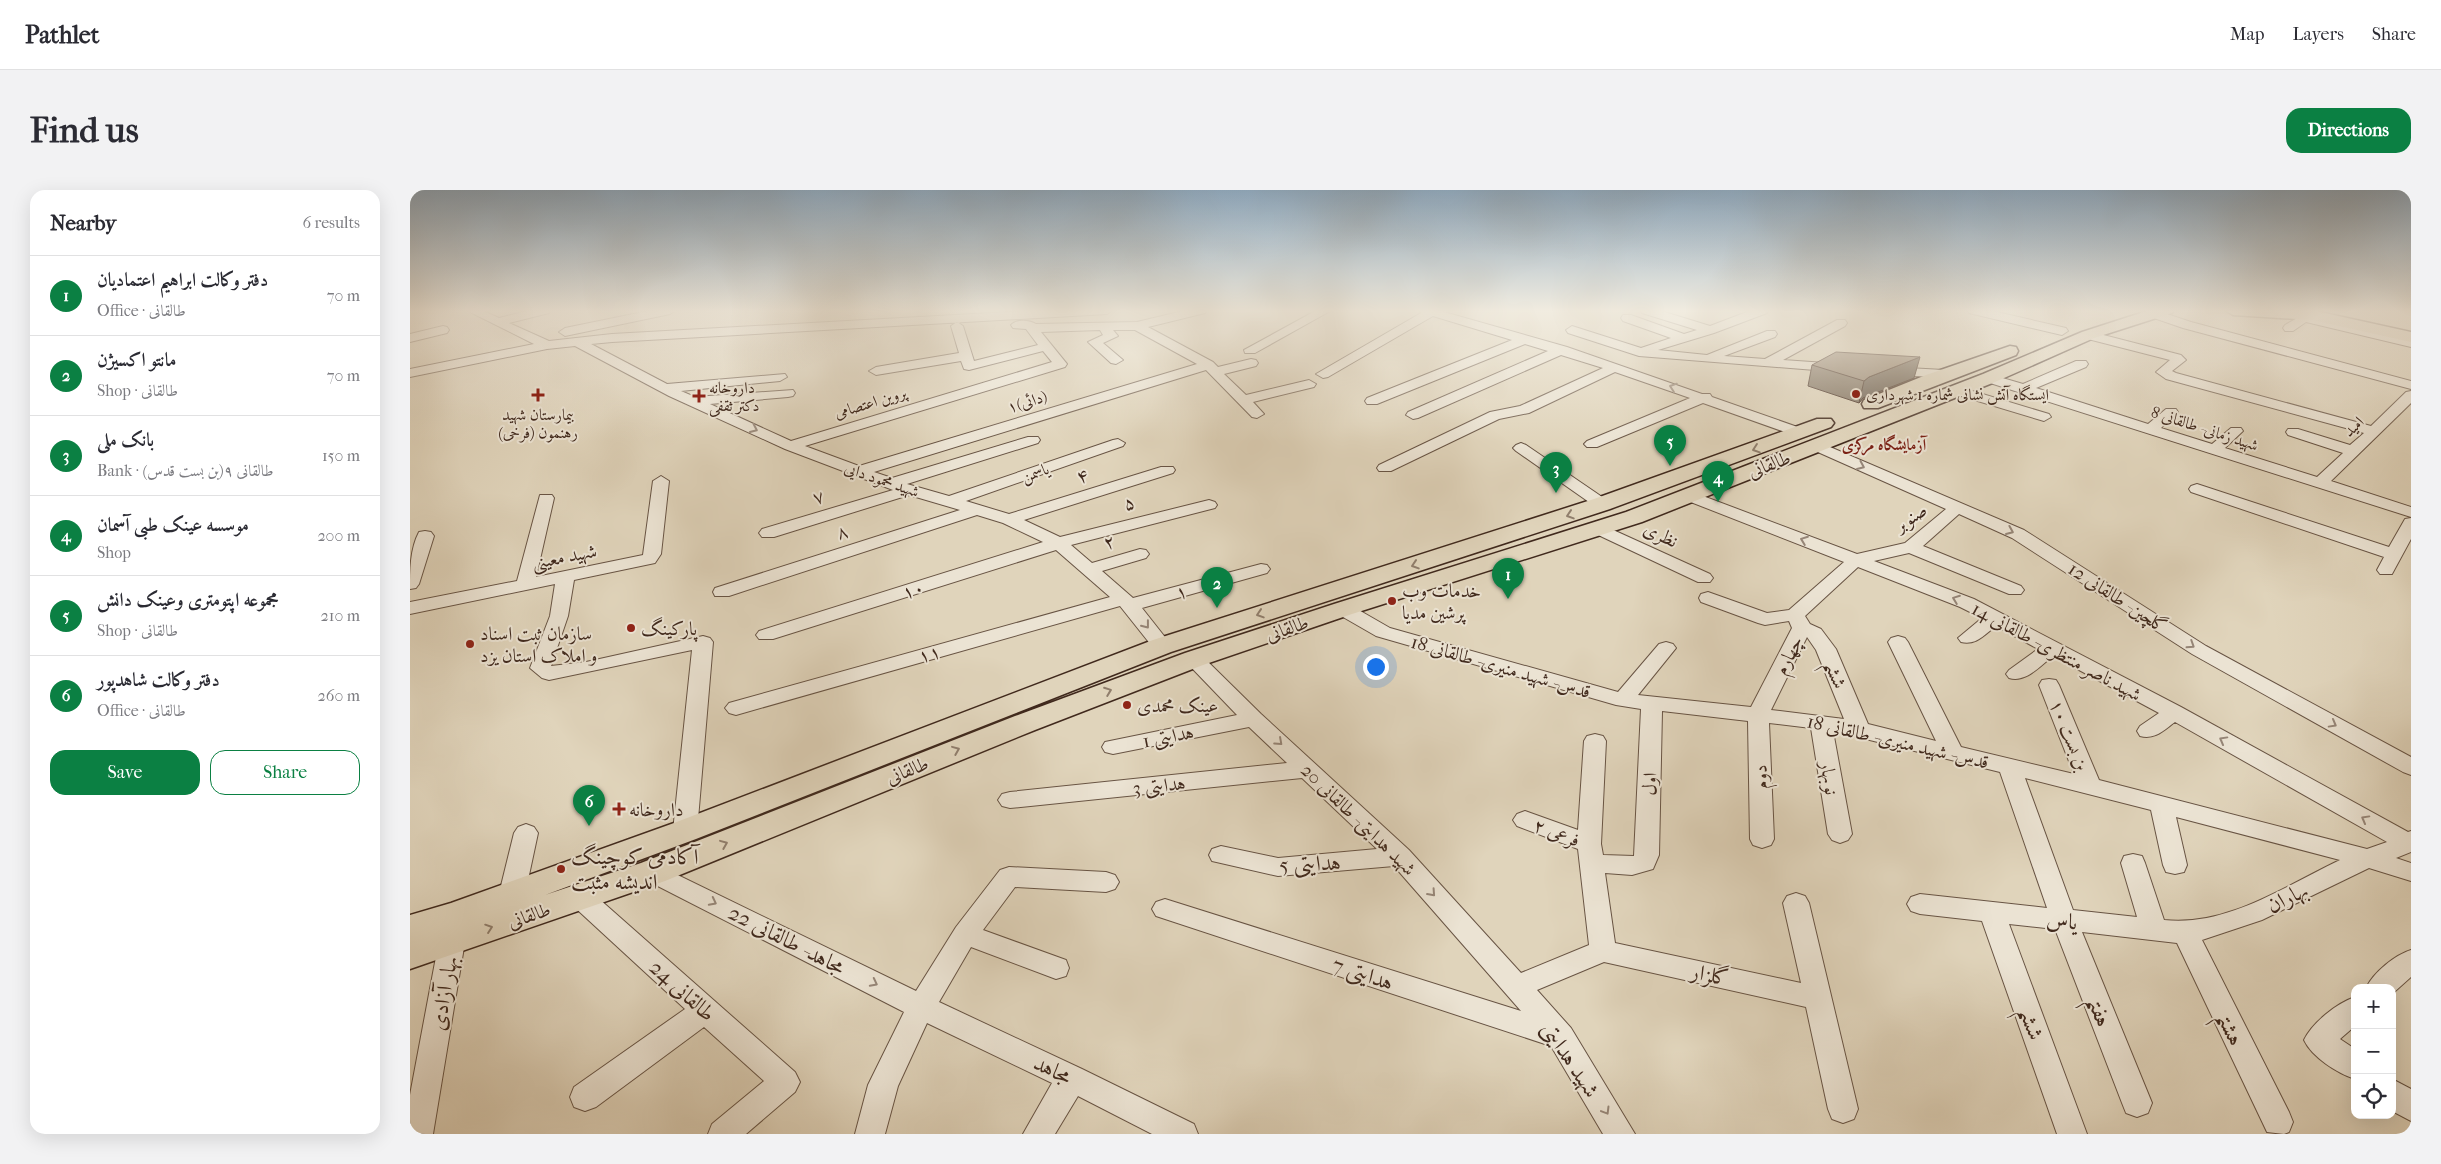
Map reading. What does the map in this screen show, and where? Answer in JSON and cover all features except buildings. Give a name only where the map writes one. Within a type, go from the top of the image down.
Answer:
[{"type":"main road","name":"طالقانی","points":[[410,955],[654,872],[1025,723],[1194,659],[1343,609],[1600,529],[1689,496],[1808,439],[1950,382],[2011,354]]},
{"type":"main road","name":"طالقانی","points":[[1950,382],[1989,378],[2044,354]]},
{"type":"main road","name":"طالقانی","points":[[410,929],[685,831],[1162,646],[1808,439]]},
{"type":"street","points":[[410,373],[503,354]]},
{"type":"street","name":"شهید محمود دایی","points":[[600,354],[694,402],[790,446],[857,472],[1009,519],[1060,544],[1126,602],[1162,646]]},
{"type":"street","points":[[876,371],[966,356],[969,366],[1017,354]]},
{"type":"street","name":"پروین اعتصامی","points":[[790,446],[959,386],[1060,364],[1061,362],[1053,354]]},
{"type":"street","points":[[1109,354],[1116,360]]},
{"type":"street","points":[[1185,354],[1211,369],[1257,414]]},
{"type":"street","points":[[1211,369],[1253,354]]},
{"type":"street","points":[[1323,374],[1356,354]]},
{"type":"street","points":[[1372,401],[1489,354]]},
{"type":"street","points":[[1413,415],[1553,354]]},
{"type":"street","name":"گلچین- طالقانی 12","points":[[1574,354],[1705,397],[1808,439],[2018,534],[2199,650],[2411,767]]},
{"type":"street","points":[[1601,363],[1632,354]]},
{"type":"street","points":[[1659,354],[1856,369]]},
{"type":"street","points":[[1706,359],[1719,354]]},
{"type":"street","points":[[1768,363],[1784,354]]},
{"type":"street","points":[[2161,354],[2179,360],[2164,372],[2171,376],[2374,431]]},
{"type":"street","points":[[2295,354],[2411,385]]},
{"type":"street","points":[[2023,388],[2081,364]]},
{"type":"street","points":[[1385,468],[1495,414],[1524,410],[1615,367]]},
{"type":"street","name":"۱(دائی)","points":[[857,472],[1211,369]]},
{"type":"street","points":[[1876,370],[1950,382],[2044,417]]},
{"type":"street","points":[[666,388],[780,377]]},
{"type":"street","points":[[1238,395],[1279,378]]},
{"type":"street","name":"شهید زمانی- طالقانی 8","points":[[1989,378],[2411,512]]},
{"type":"street","points":[[1238,395],[1309,384]]},
{"type":"street","points":[[694,402],[788,392]]},
{"type":"street","name":"امید","points":[[2320,483],[2411,395]]},
{"type":"street","points":[[1592,444],[1705,397]]},
{"type":"street","points":[[2151,429],[2171,412]]},
{"type":"street","points":[[2214,450],[2236,431]]},
{"type":"street","points":[[2293,432],[2354,451]]},
{"type":"street","points":[[901,486],[1033,440]]},
{"type":"street","name":"یاسمن","points":[[951,501],[1118,443]]},
{"type":"street","points":[[1521,448],[1602,504]]},
{"type":"street","name":"۴","points":[[1009,519],[1167,470]]},
{"type":"street","name":"شهید معینی","points":[[410,608],[649,559],[652,554],[661,481]]},
{"type":"street","name":"۷","points":[[768,533],[901,486]]},
{"type":"street","points":[[2197,489],[2390,563],[2411,523]]},
{"type":"street","name":"شهید ناصر منتظری- طالقانی 14","points":[[1689,496],[1967,604],[2174,712],[2409,842]]},
{"type":"street","points":[[525,585],[546,498]]},
{"type":"street","name":"۵","points":[[1060,544],[1087,534],[1209,505]]},
{"type":"street","name":"صنوبر","points":[[1856,560],[1911,547],[1957,508]]},
{"type":"street","name":"۸","points":[[722,592],[976,510]]},
{"type":"street","name":"نظری","points":[[1600,529],[1704,578]]},
{"type":"street","points":[[410,584],[426,536]]},
{"type":"street","name":"۱۰","points":[[766,635],[1060,544]]},
{"type":"street","points":[[1911,547],[2015,590]]},
{"type":"street","name":"۲","points":[[1090,569],[1140,554]]},
{"type":"street","name":"چهارم","points":[[1758,715],[1799,622],[1856,560]]},
{"type":"street","name":"۱","points":[[1126,602],[1261,569]]},
{"type":"street","points":[[565,577],[559,616],[540,668],[549,674],[586,668],[703,642],[685,831]]},
{"type":"street","points":[[1708,598],[1765,619],[1799,622]]},
{"type":"street","name":"۱۱","points":[[736,708],[1126,602]]},
{"type":"street","name":"قدس- شهید منیری- طالقانی 18","points":[[1343,609],[1383,632],[1624,700],[1652,705],[1821,722],[1859,729],[2090,786],[2367,858],[2411,872]]},
{"type":"street","points":[[1968,638],[1994,618]]},
{"type":"street","name":"ششم","points":[[1799,622],[1814,633],[1826,649],[1859,729]]},
{"type":"street","points":[[1898,642],[1953,753]]},
{"type":"street","points":[[1624,700],[1666,648]]},
{"type":"street","points":[[2016,674],[2052,648]]},
{"type":"street","name":"شهید هدایتی- طالقانی 20","points":[[1194,659],[1253,719],[1400,856],[1516,988]]},
{"type":"street","name":"بن بست ۱۰","points":[[2049,685],[2090,786]]},
{"type":"street","name":"اول","points":[[1644,862],[1647,855],[1652,705]]},
{"type":"street","points":[[2148,731],[2174,712]]},
{"type":"street","name":"دوم","points":[[1758,715],[1762,839]]},
{"type":"street","name":"هدایتی 1","points":[[1112,747],[1253,719]]},
{"type":"street","name":"نوبهار","points":[[1821,722],[1840,834]]},
{"type":"street","points":[[1516,988],[1603,951],[1589,854],[1595,741]]},
{"type":"street","name":"هفتم","points":[[2010,767],[2064,920],[2137,1103]]},
{"type":"street","name":"هدایتی 3","points":[[1010,800],[1309,770]]},
{"type":"street","points":[[2162,805],[2175,865]]},
{"type":"street","name":"فرعی ۲","points":[[1525,820],[1589,854],[1632,866],[1644,862]]},
{"type":"street","points":[[512,894],[526,832]]},
{"type":"street","name":"بهاران","points":[[2195,932],[2248,915],[2367,858],[2409,842]]},
{"type":"street","name":"هدایتی 5","points":[[1221,855],[1278,867],[1400,856]]},
{"type":"street","points":[[2133,863],[2154,930]]},
{"type":"street","name":"مجاهد- طالقانی 22","points":[[654,872],[921,1007]]},
{"type":"street","points":[[870,1134],[884,1085],[921,1007],[965,934],[1009,877],[1106,882]]},
{"type":"street","name":"طالقانی 24","points":[[580,897],[785,1082],[723,1134]]},
{"type":"street","points":[[1796,903],[1843,1108]]},
{"type":"street","name":"یاس","points":[[1920,904],[2154,930],[2195,932]]},
{"type":"street","name":"هدایتی 7","points":[[1165,909],[1561,1036]]},
{"type":"street","name":"ششم","points":[[1992,912],[2072,1134]]},
{"type":"street","name":"هشتم","points":[[2195,932],[2278,1122]]},
{"type":"street","points":[[965,934],[1056,968]]},
{"type":"street","name":"بهار آزادی","points":[[418,1134],[452,941]]},
{"type":"street","name":"گلزار","points":[[1603,951],[1817,998]]},
{"type":"street","points":[[2385,984],[2411,961]]},
{"type":"street","name":"شهید هدایتی","points":[[1516,988],[1561,1036],[1620,1134]]},
{"type":"street","name":"مجاهد","points":[[921,1007],[1072,1078],[1183,1134]]},
{"type":"street","points":[[585,1097],[706,1010]]},
{"type":"street","points":[[2351,1012],[2318,1040],[2351,1063]]},
{"type":"street","points":[[1038,1134],[1072,1078]]},
{"type":"street","points":[[2396,1096],[2411,1107]]},
{"type":"place","name":"ایستگاه آتش نشانی شماره 1 شهرداری","points":[[1856,394]]},
{"type":"place","name":"بیمارستان شهید رهنمون (فرخی)","points":[[538,395]]},
{"type":"place","name":"داروخانه دکتر ثقفی","points":[[699,396]]},
{"type":"place","name":"مجموعه اپتومتری وعینک دانش","points":[[1670,466]]},
{"type":"place","name":"بانک ملی","points":[[1556,493]]},
{"type":"place","name":"موسسه عینک طبی آسمان","points":[[1718,502]]},
{"type":"place","name":"دفتر وکالت ابراهیم اعتمادیان","points":[[1508,599]]},
{"type":"place","name":"خدمات وب پرشین مدیا","points":[[1392,601]]},
{"type":"place","name":"مانتو اكسيژن","points":[[1217,608]]},
{"type":"place","name":"پارکینگ","points":[[631,628]]},
{"type":"place","name":"سازمان ثبت اسناد و املاک استان یزد","points":[[470,644]]},
{"type":"place","name":"عینک محمدی","points":[[1127,705]]},
{"type":"place","name":"داروخانه","points":[[619,809]]},
{"type":"place","name":"دفتر وکالت شاهدپور","points":[[589,826]]},
{"type":"place","name":"آکادمی کوچینگ اندیشه مثبت","points":[[561,869]]},
{"type":"district","name":"آزمایشگاه مرکزی","points":[[1884,444]]}]
